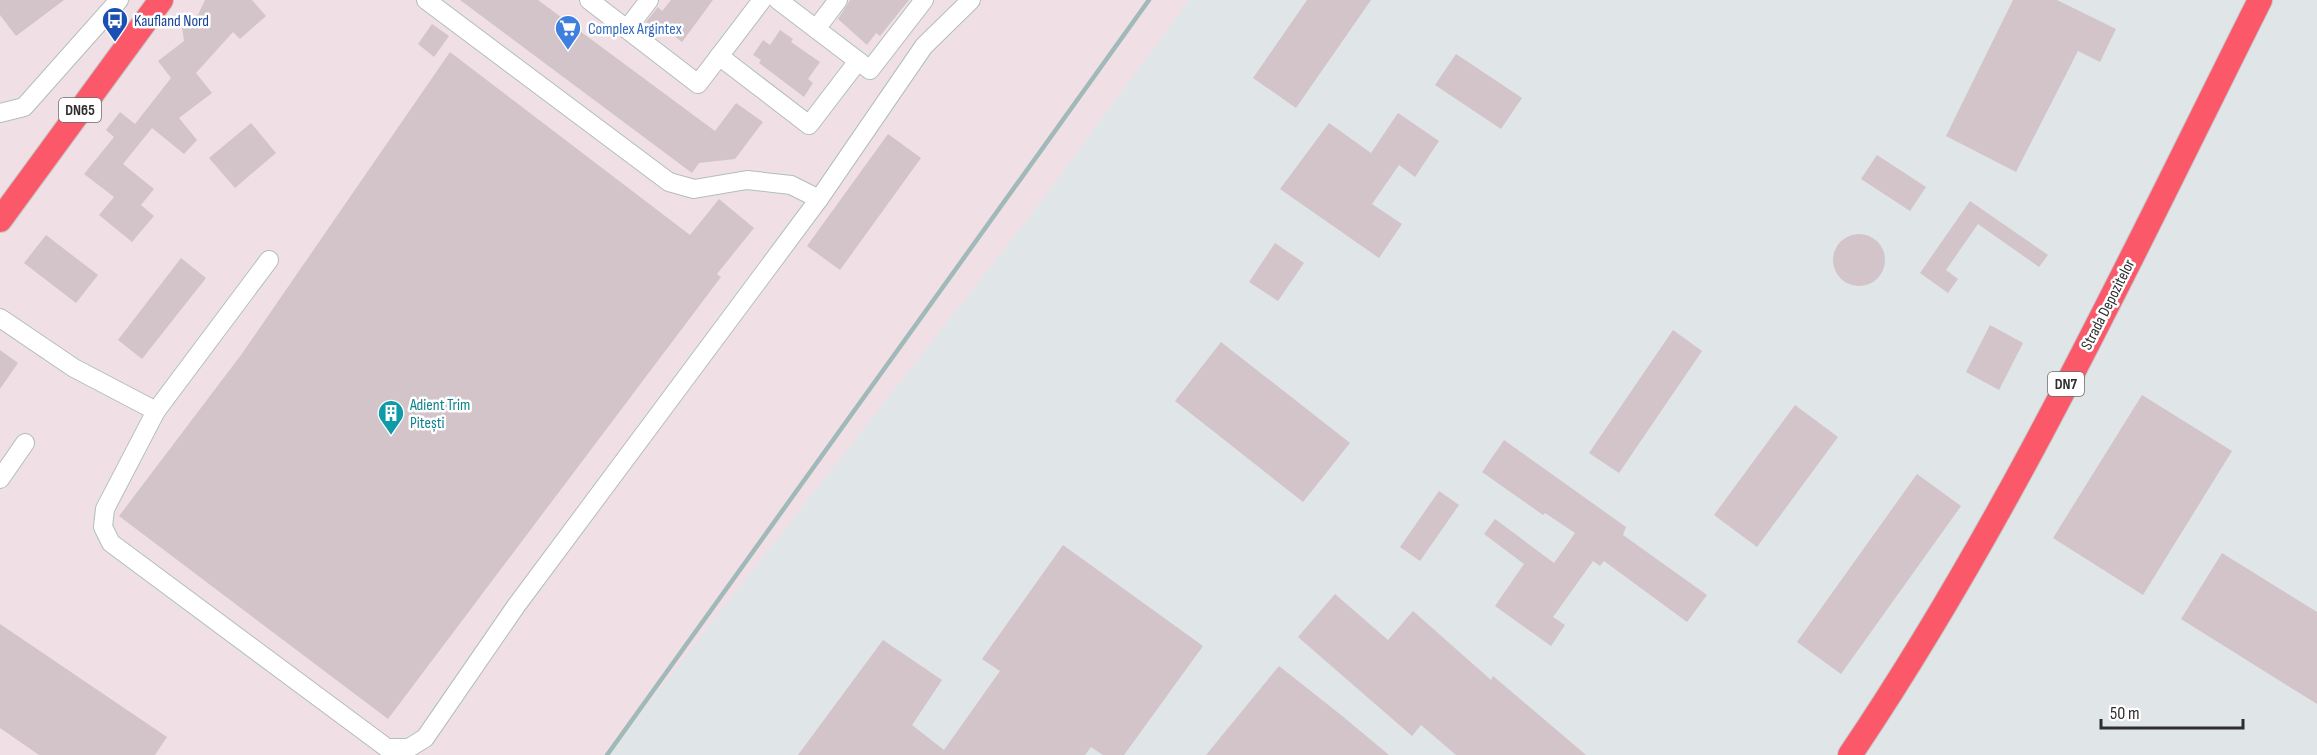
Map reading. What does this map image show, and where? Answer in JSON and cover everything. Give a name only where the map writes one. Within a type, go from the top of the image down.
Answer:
[{"type":"main road","name":"DN65","points":[[0,220],[160,0]]},
{"type":"main road","name":"Strada Depozitelor","points":[[1850,755],[1929,630],[2078,363],[2260,0]]},
{"type":"street","points":[[0,113],[24,107],[119,0]]},
{"type":"street","points":[[426,0],[669,182],[694,189],[747,180],[791,185],[819,199]]},
{"type":"street","points":[[589,0],[698,84],[762,0]]},
{"type":"street","points":[[627,29],[649,0]]},
{"type":"street","points":[[778,0],[870,70],[924,0]]},
{"type":"street","points":[[816,29],[838,0]]},
{"type":"street","points":[[269,260],[156,411],[105,509],[103,527],[111,543],[387,748],[410,748],[425,738],[516,606],[819,199],[924,46],[971,0]]},
{"type":"street","points":[[719,56],[809,125],[858,61]]},
{"type":"street","points":[[0,318],[74,368],[156,411]]},
{"type":"street","points":[[0,479],[25,443]]},
{"type":"shaded area","points":[[1189,0],[2317,0],[2317,755],[608,755],[1031,215]]},
{"type":"building","points":[[0,0],[64,0],[16,36],[0,15]]},
{"type":"building","points":[[205,0],[252,0],[266,16],[240,39],[233,32],[196,73],[212,93],[179,118],[197,140],[184,154],[152,128],[123,164],[154,189],[141,205],[154,216],[132,242],[99,215],[114,197],[84,174],[114,137],[106,130],[120,112],[135,124],[171,78],[158,61],[184,41],[182,27],[185,22],[198,15]]},
{"type":"building","name":"Complex Argintex","points":[[460,0],[538,0],[715,131],[736,103],[763,122],[735,159],[699,163],[692,173]]},
{"type":"building","points":[[671,0],[713,0],[682,42],[666,30],[663,34],[646,22],[658,7],[662,11]]},
{"type":"building","points":[[850,0],[909,0],[880,36],[876,33],[867,45],[838,19]]},
{"type":"building","points":[[1307,0],[1371,0],[1296,108],[1253,78]]},
{"type":"building","points":[[2013,0],[2057,0],[2116,29],[2100,62],[2078,51],[2016,172],[1946,136]]},
{"type":"building","points":[[432,24],[449,36],[434,57],[418,44]]},
{"type":"building","points":[[780,30],[793,39],[791,42],[820,62],[808,79],[813,83],[804,97],[759,63],[761,60],[753,55],[763,40],[770,45]]},
{"type":"building","name":"Adient Trim Pitești","points":[[450,52],[690,235],[719,199],[754,228],[717,274],[721,277],[388,719],[119,516],[241,355]]},
{"type":"building","points":[[1456,54],[1522,98],[1501,129],[1435,85]]},
{"type":"building","points":[[1398,113],[1439,141],[1415,177],[1399,165],[1372,204],[1402,224],[1379,258],[1280,189],[1329,123],[1371,153]]},
{"type":"building","points":[[251,123],[276,153],[235,188],[209,158]]},
{"type":"building","points":[[888,134],[921,158],[840,270],[807,246]]},
{"type":"building","points":[[1877,155],[1926,187],[1910,211],[1861,179]]},
{"type":"building","points":[[1970,201],[2048,255],[2039,267],[1978,224],[1946,270],[1958,279],[1948,293],[1920,273]]},
{"type":"building","points":[[1859,234],[1869,236],[1877,242],[1883,250],[1885,260],[1883,270],[1877,278],[1869,284],[1859,286],[1849,284],[1841,278],[1835,270],[1833,260],[1835,250],[1841,242],[1849,236]]},
{"type":"building","points":[[46,235],[98,275],[76,303],[24,263]]},
{"type":"building","points":[[1275,243],[1304,263],[1278,301],[1249,282]]},
{"type":"building","points":[[181,258],[206,278],[142,359],[118,340]]},
{"type":"building","points":[[1990,325],[2023,343],[1999,390],[1966,372]]},
{"type":"building","points":[[1673,330],[1702,351],[1619,473],[1589,453]]},
{"type":"building","points":[[1221,342],[1350,443],[1303,502],[1175,401]]},
{"type":"building","points":[[0,350],[18,363],[0,389]]},
{"type":"building","points":[[2142,395],[2232,451],[2143,595],[2053,538]]},
{"type":"building","points":[[1795,405],[1838,437],[1757,547],[1714,515]]},
{"type":"building","points":[[1504,440],[1626,527],[1623,535],[1707,595],[1687,622],[1604,561],[1600,566],[1593,561],[1553,617],[1565,625],[1551,646],[1495,606],[1524,564],[1484,534],[1495,519],[1554,563],[1575,533],[1545,513],[1543,515],[1482,472]]},
{"type":"building","points":[[1917,474],[1961,506],[1841,674],[1797,642]]},
{"type":"building","points":[[1439,491],[1459,505],[1420,561],[1400,547]]},
{"type":"building","points":[[1063,545],[1203,646],[1124,755],[1103,755],[1091,747],[1085,755],[798,755],[883,640],[942,680],[912,725],[944,750],[1000,671],[982,659]]},
{"type":"building","points":[[2222,553],[2317,612],[2317,704],[2181,619]]},
{"type":"building","points":[[1335,594],[1388,640],[1413,611],[1491,680],[1493,676],[1586,755],[1456,755],[1421,725],[1412,736],[1298,637]]},
{"type":"building","points":[[0,624],[167,737],[155,755],[39,755],[0,728]]},
{"type":"building","points":[[1279,666],[1341,715],[1389,755],[1206,755]]},
{"type":"railway","points":[[607,755],[1149,0]]},
{"type":"place","name":"Kaufland Nord","points":[[115,43]]},
{"type":"place","name":"Complex Argintex","points":[[568,51]]},
{"type":"place","name":"Adient Trim Pitești","points":[[391,436]]}]
